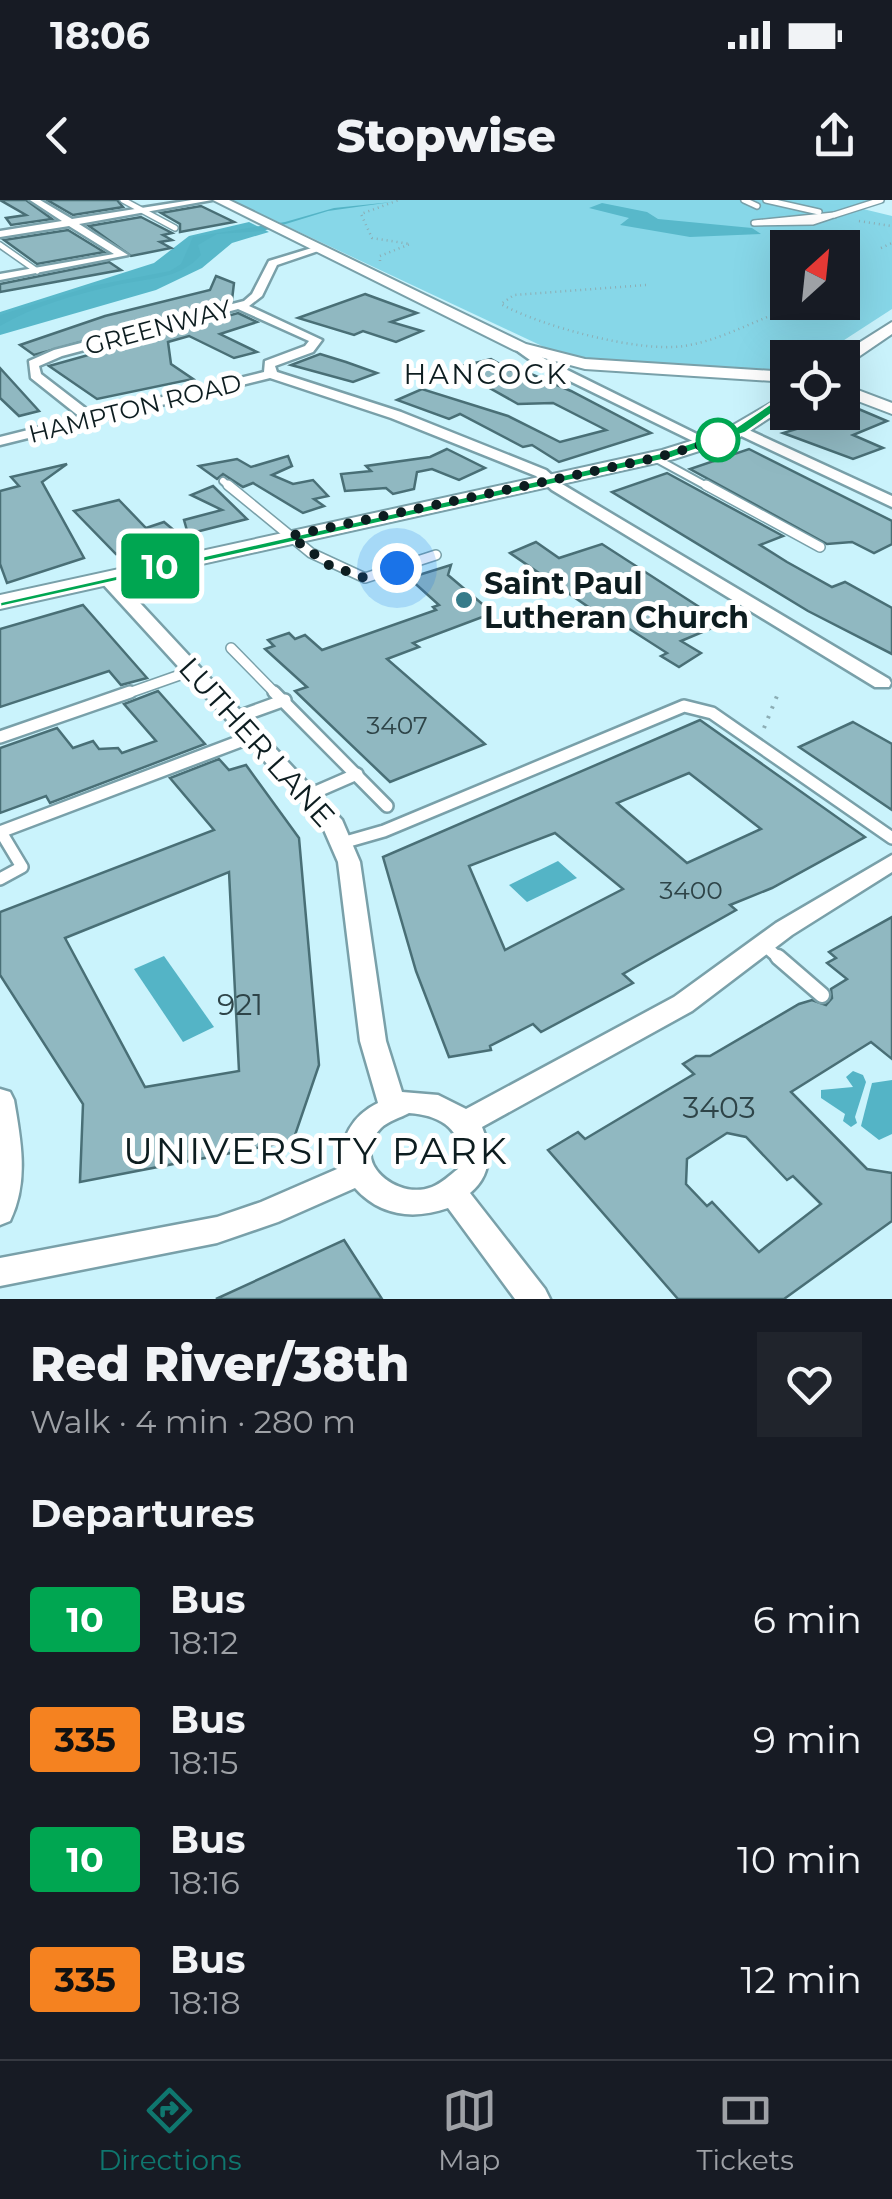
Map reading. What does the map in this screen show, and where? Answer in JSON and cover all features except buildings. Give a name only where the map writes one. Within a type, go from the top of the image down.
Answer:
[{"type":"street","points":[[0,278],[122,255],[34,200]]},
{"type":"street","points":[[0,234],[208,200]]},
{"type":"street","points":[[219,200],[520,347],[581,370],[708,443]]},
{"type":"street","name":"GREENWAY","points":[[91,419],[35,375],[34,364],[58,353],[240,306],[257,296],[273,263],[320,249]]},
{"type":"street","points":[[240,306],[316,340],[310,349],[269,364],[266,370],[271,374],[424,426],[541,472],[882,682]]},
{"type":"street","points":[[860,350],[889,333]]},
{"type":"street","points":[[581,370],[770,376]]},
{"type":"street","name":"HAMPTON ROAD","points":[[0,441],[271,374]]},
{"type":"street","points":[[860,396],[892,409]]},
{"type":"street","points":[[0,602],[655,458],[740,430],[770,410]]},
{"type":"street","points":[[740,430],[892,502]]},
{"type":"street","name":"LUTHER LANE","points":[[107,578],[331,820],[348,862],[374,1041],[392,1106]]},
{"type":"street","points":[[465,1123],[634,1033],[892,862]]},
{"type":"street","points":[[0,1100],[10,1160],[0,1212]]},
{"type":"street","points":[[425,1102],[443,1106],[465,1123],[476,1144],[476,1160],[470,1176],[452,1193],[428,1203],[396,1202],[377,1194],[359,1173],[354,1147],[360,1130],[372,1116],[392,1106],[425,1102]]},
{"type":"street","points":[[0,1272],[217,1230],[268,1214],[359,1173]]},
{"type":"street","points":[[452,1193],[534,1299]]},
{"type":"lane","points":[[123,200],[175,228]]},
{"type":"lane","points":[[744,200],[757,206]]},
{"type":"lane","points":[[766,200],[834,215]]},
{"type":"lane","points":[[834,215],[794,216],[754,224],[795,224],[834,215],[882,200]]},
{"type":"lane","points":[[0,244],[37,271]]},
{"type":"lane","points":[[655,458],[820,546]]},
{"type":"lane","points":[[223,481],[329,565],[365,578],[436,555]]},
{"type":"lane","points":[[232,648],[387,806]]},
{"type":"lane","points":[[0,737],[194,670]]},
{"type":"lane","points":[[238,717],[285,700]]},
{"type":"lane","points":[[342,843],[384,831],[674,708],[712,713],[892,838]]},
{"type":"lane","points":[[0,878],[22,868],[0,832],[255,736]]},
{"type":"lane","points":[[310,794],[358,774]]},
{"type":"lane","points":[[764,945],[822,994]]},
{"type":"path","points":[[384,264],[378,260],[380,256],[410,244],[372,238],[360,218],[372,209],[395,202]]},
{"type":"path","points":[[881,248],[892,243]]},
{"type":"path","points":[[646,285],[514,296],[501,304],[548,324],[664,348],[708,340],[770,316]]},
{"type":"path","points":[[747,737],[764,729],[777,696]]},
{"type":"shaded area","points":[[231,200],[878,200],[859,208],[892,216],[892,309],[844,340],[770,340],[770,369],[576,362]]},
{"type":"shaded area","points":[[392,202],[328,211],[263,231],[217,234],[198,245],[201,255],[182,270],[69,297],[0,326],[0,315],[92,286],[170,271],[181,264],[193,237],[285,222],[334,208]]},
{"type":"shaded area","points":[[602,203],[647,212],[658,219],[752,228],[761,234],[690,237],[620,225],[629,218],[589,208]]},
{"type":"shaded area","points":[[249,222],[269,232],[232,243],[202,268],[156,290],[0,335],[0,312],[154,263],[189,236]]},
{"type":"shaded area","points":[[558,861],[577,878],[527,902],[509,885]]},
{"type":"shaded area","points":[[164,956],[214,1027],[183,1042],[134,969]]},
{"type":"shaded area","points":[[853,1071],[863,1075],[866,1082],[855,1117],[857,1123],[851,1127],[843,1121],[845,1114],[821,1098],[821,1090],[853,1087],[846,1077]]},
{"type":"shaded area","points":[[892,1080],[892,1134],[879,1140],[861,1126],[872,1083]]},
{"type":"bus line","name":"10","points":[[0,602],[667,455],[740,430],[770,410]]},
{"type":"place","name":"Saint Paul Lutheran Church","points":[[464,600]]},
{"type":"district","name":"HANCOCK","points":[[486,374]]},
{"type":"district","name":"UNIVERSITY PARK","points":[[316,1150]]},
{"type":"route","points":[[397,568],[365,578],[329,565],[290,536],[655,458],[718,440]]}]
